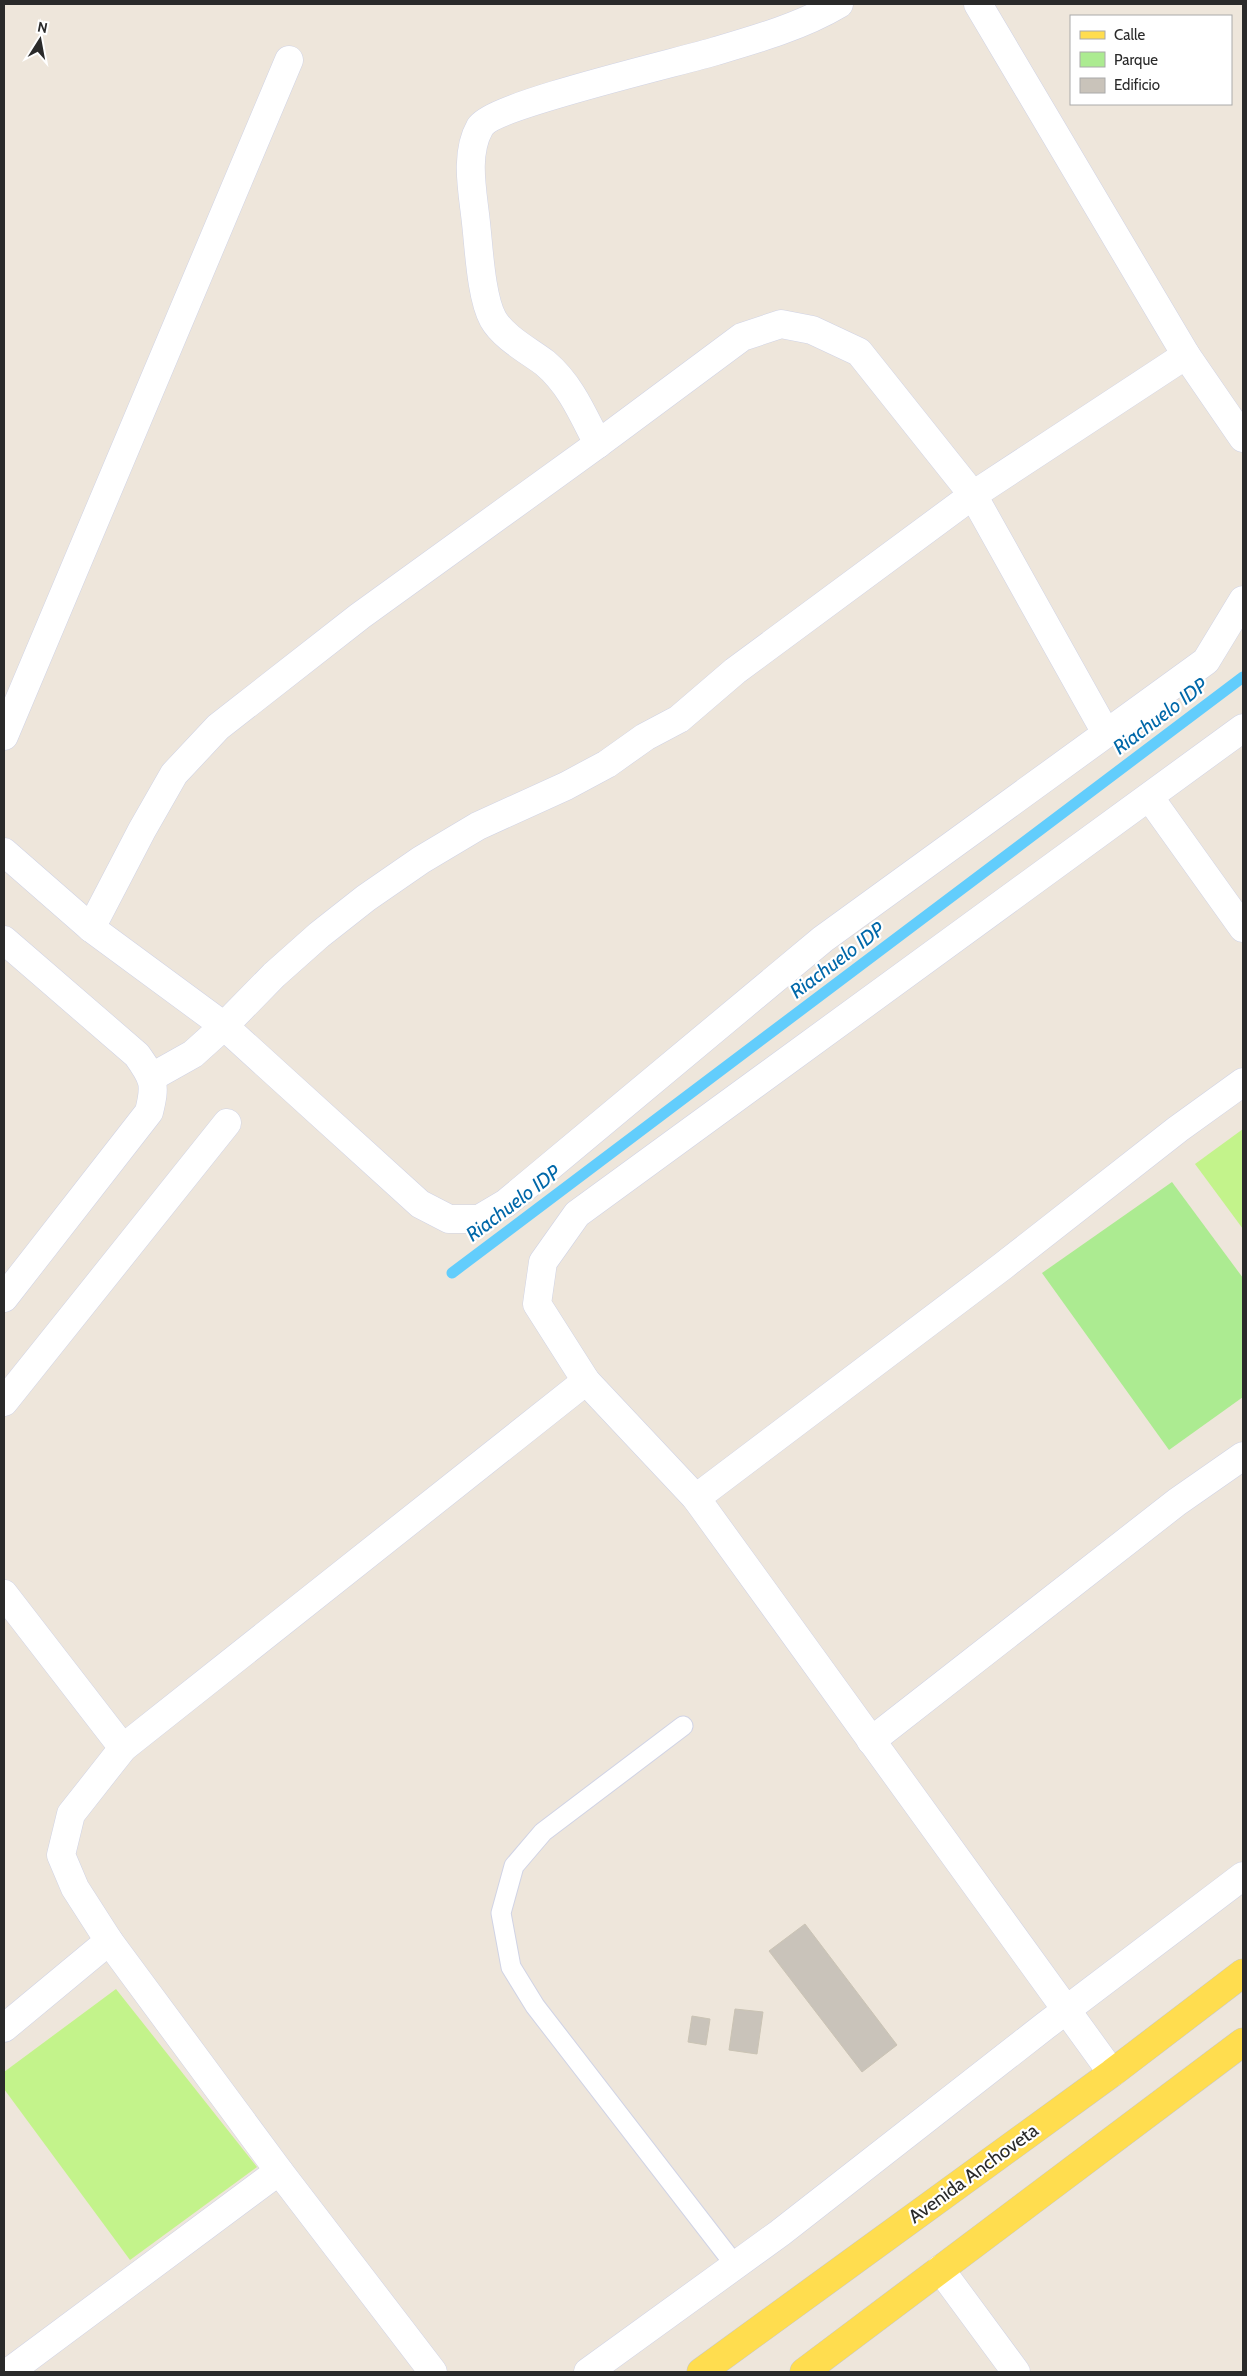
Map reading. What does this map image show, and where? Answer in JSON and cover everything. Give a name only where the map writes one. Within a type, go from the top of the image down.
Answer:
[{"type":"main road","name":"Avenida Anchoveta","points":[[701,2372],[1112,2073],[1243,1973]]},
{"type":"main road","points":[[804,2372],[1243,2042]]},
{"type":"street","points":[[598,444],[572,392],[546,364],[517,344],[494,320],[484,289],[470,173],[473,144],[481,125],[507,110],[537,100],[717,51],[782,30],[839,4]]},
{"type":"street","points":[[978,4],[1186,355],[1243,438]]},
{"type":"street","points":[[4,736],[290,60]]},
{"type":"street","points":[[91,928],[142,830],[174,774],[218,727],[360,616],[742,337],[781,324],[812,330],[859,352],[973,494],[1106,732]]},
{"type":"street","points":[[152,1077],[193,1054],[224,1026],[274,975],[319,935],[366,898],[421,860],[478,826],[574,782],[607,764],[645,737],[679,719],[736,671],[973,494],[1186,355]]},
{"type":"street","points":[[4,852],[91,928],[224,1026],[420,1204],[449,1219],[479,1219],[506,1203],[823,939],[1206,661],[1243,600]]},
{"type":"street","points":[[1112,2073],[696,1498],[586,1380],[537,1304],[543,1262],[577,1214],[1150,798],[1243,728]]},
{"type":"street","points":[[1150,798],[1243,928]]},
{"type":"street","points":[[4,940],[137,1055],[152,1077],[155,1091],[149,1112],[4,1298]]},
{"type":"street","points":[[696,1498],[1003,1266],[1178,1129],[1243,1082]]},
{"type":"street","points":[[4,1402],[228,1123]]},
{"type":"street","points":[[434,2372],[279,2170],[109,1941],[75,1888],[61,1856],[70,1814],[123,1748],[586,1380]]},
{"type":"street","points":[[871,1741],[1177,1502],[1243,1456]]},
{"type":"street","points":[[4,1594],[123,1748]]},
{"type":"street","points":[[588,2372],[735,2265],[1243,1876]]},
{"type":"street","points":[[4,2028],[109,1941]]},
{"type":"street","points":[[10,2372],[279,2170]]},
{"type":"street","points":[[940,2269],[1016,2372]]},
{"type":"lane","points":[[683,1726],[543,1832],[514,1866],[501,1913],[511,1967],[535,2006],[735,2265]]},
{"type":"green space","points":[[1243,1129],[1243,1229],[1195,1164]]},
{"type":"green space","points":[[1172,1182],[1243,1278],[1243,1397],[1169,1450],[1042,1273]]},
{"type":"green space","points":[[116,1989],[257,2167],[130,2260],[4,2089],[4,2072]]},
{"type":"building","points":[[805,1924],[897,2045],[862,2072],[769,1951]]},
{"type":"building","points":[[735,2009],[763,2012],[757,2054],[729,2050]]},
{"type":"building","points":[[692,2016],[710,2019],[706,2045],[688,2042]]},
{"type":"waterway","name":"Riachuelo IDP","points":[[452,1273],[1243,677]]}]
